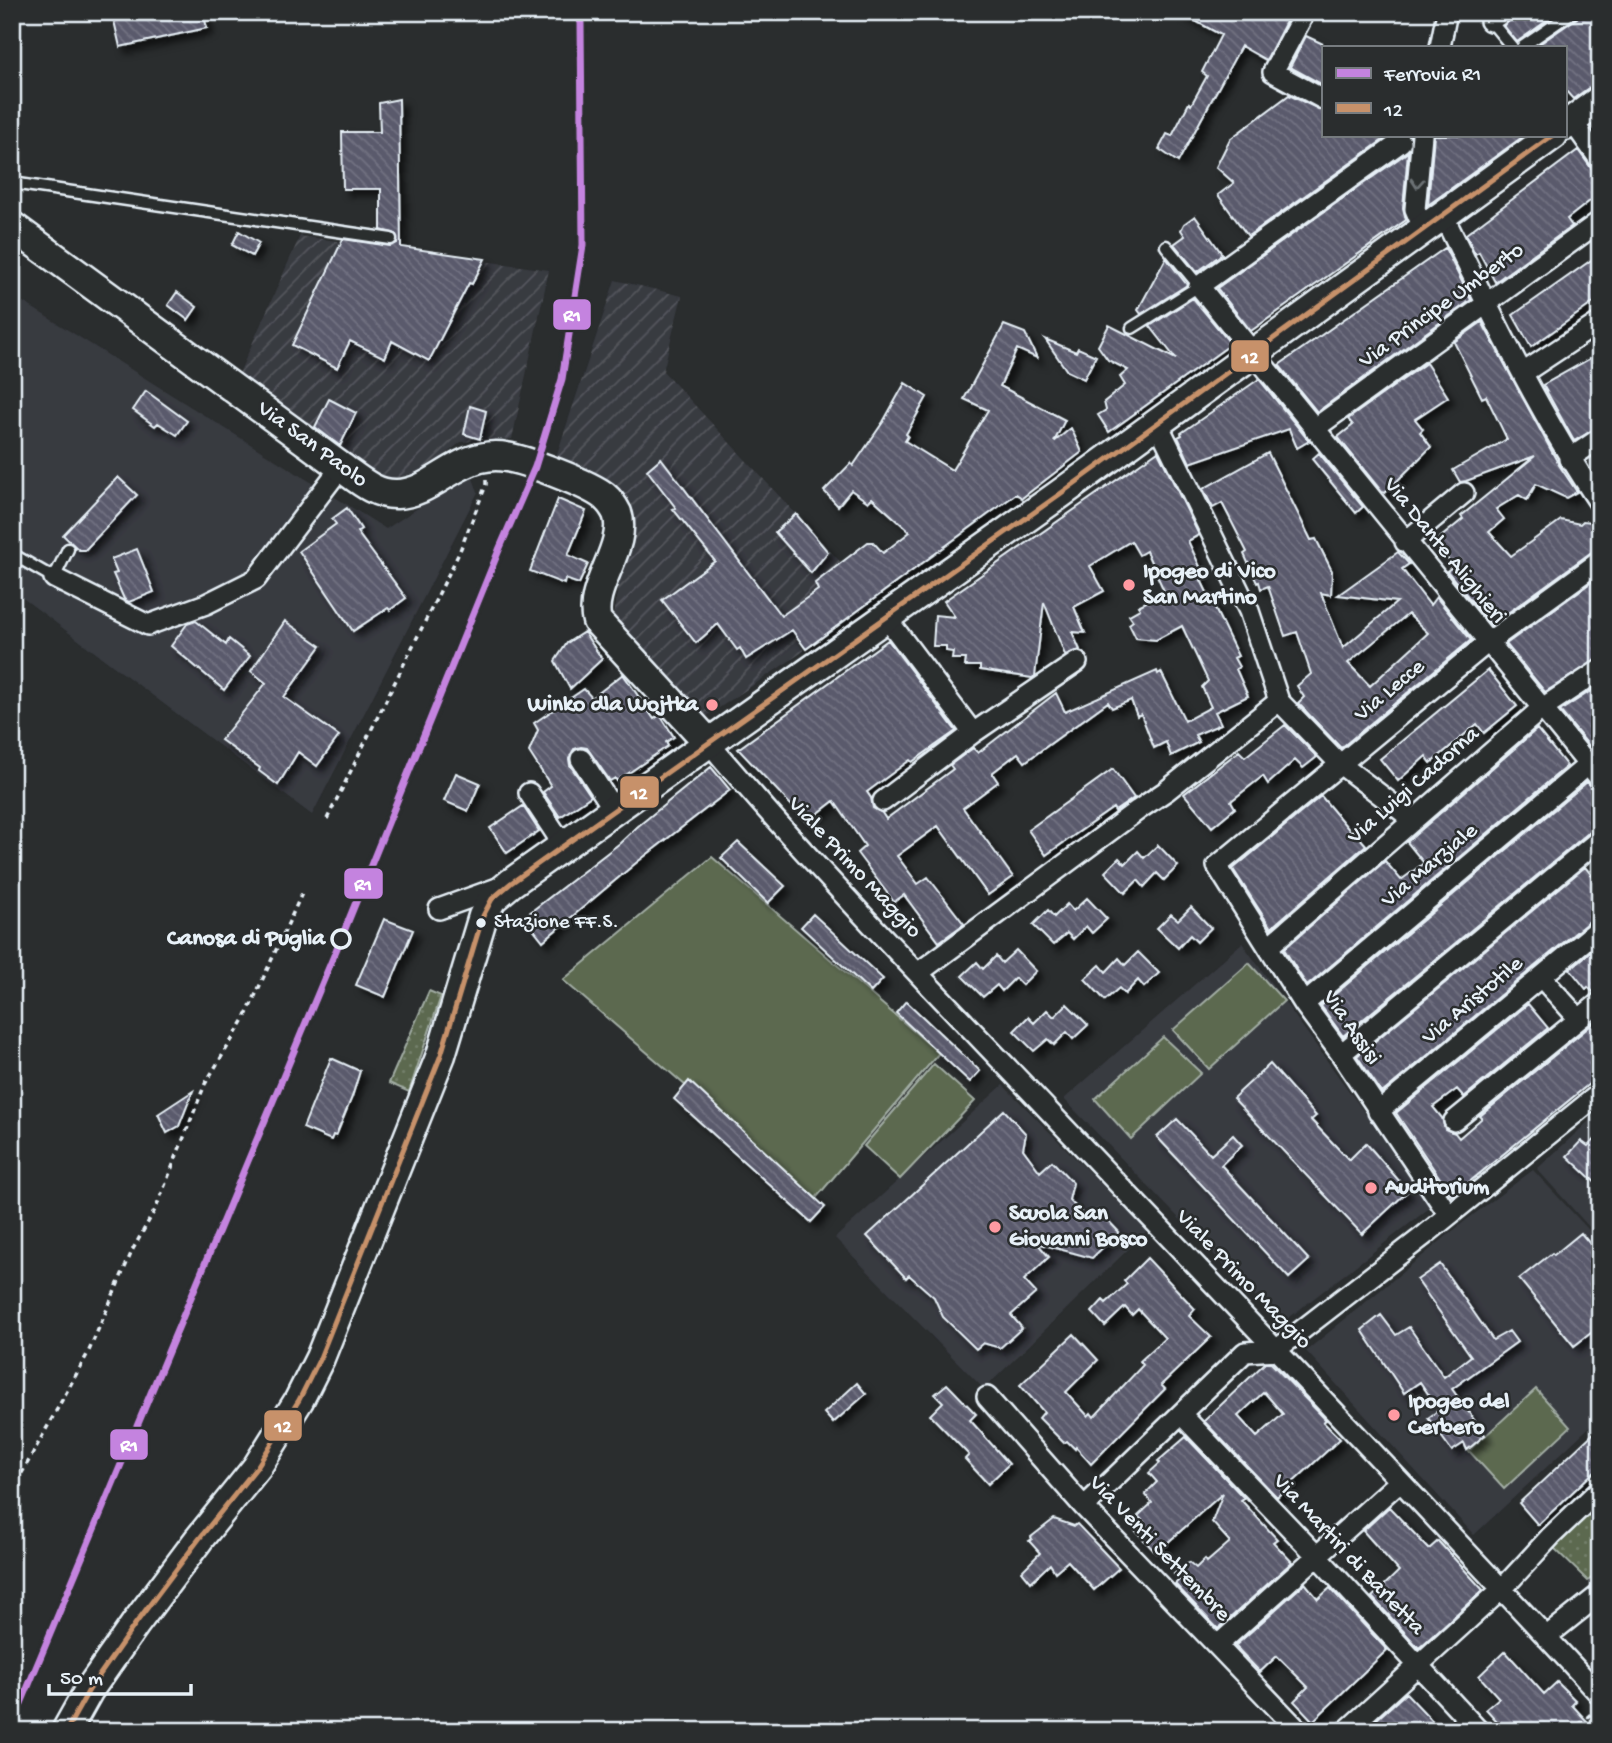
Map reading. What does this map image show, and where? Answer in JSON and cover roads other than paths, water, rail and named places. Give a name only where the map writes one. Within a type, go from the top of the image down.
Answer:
[{"type":"street","points":[[1305,12],[1273,72],[1322,98]]},
{"type":"street","points":[[1440,46],[1447,12]]},
{"type":"street","points":[[1566,122],[1600,100]]},
{"type":"street","points":[[1566,127],[1600,160]]},
{"type":"street","points":[[66,1731],[89,1690],[199,1539],[257,1467],[299,1400],[320,1358],[441,1055],[483,916],[492,900],[511,883],[1060,494],[1434,222],[1547,136]]},
{"type":"street","points":[[1199,286],[1394,139],[1421,143],[1415,209],[1434,222],[1486,303],[1569,459],[1600,504]]},
{"type":"street","name":"Via Principe Umberto","points":[[1314,429],[1600,221]]},
{"type":"street","name":"Via San Paolo","points":[[12,226],[376,491],[396,494],[424,486],[464,464],[486,457],[503,456],[523,461],[587,487],[609,501],[618,516],[618,529],[597,598],[597,621],[709,743]]},
{"type":"street","name":"Via Dante Alighieri","points":[[1199,286],[1594,772]]},
{"type":"street","points":[[1524,373],[1600,322]]},
{"type":"street","points":[[1157,422],[1250,611],[1279,701],[1340,764],[1412,819]]},
{"type":"street","points":[[1569,459],[1600,438]]},
{"type":"street","points":[[54,578],[148,625],[206,604],[256,579],[341,467]]},
{"type":"street","points":[[1405,541],[1464,493]]},
{"type":"street","name":"Via Lecce","points":[[1217,866],[1487,643],[1600,561]]},
{"type":"street","points":[[885,616],[973,733]]},
{"type":"street","points":[[883,801],[973,733],[1077,662]]},
{"type":"street","name":"Via Luigi Cadorna","points":[[1268,947],[1541,709],[1600,670]]},
{"type":"street","points":[[918,973],[1166,792],[1279,701]]},
{"type":"street","name":"Viale Primo Maggio","points":[[709,743],[918,973],[1503,1588],[1600,1695]]},
{"type":"street","points":[[581,759],[614,810]]},
{"type":"street","name":"Via Marziale","points":[[1304,1004],[1594,772]]},
{"type":"street","points":[[529,793],[564,846]]},
{"type":"street","points":[[1341,1054],[1600,839]]},
{"type":"street","name":"Via Assisi","points":[[1217,866],[1304,1004],[1341,1054],[1449,1215]]},
{"type":"street","points":[[439,909],[511,883]]},
{"type":"street","name":"Via Aristotile","points":[[1378,1112],[1600,928]]},
{"type":"street","points":[[1541,976],[1579,1019]]},
{"type":"street","points":[[1454,1121],[1600,1002]]},
{"type":"street","points":[[1084,1507],[1245,1352],[1276,1350],[1600,1093]]},
{"type":"street","name":"Via Venti Settembre","points":[[987,1397],[1084,1507],[1299,1731]]},
{"type":"street","name":"Via Martiri di Barletta","points":[[1181,1414],[1479,1731]]},
{"type":"street","points":[[1218,1645],[1400,1481]]},
{"type":"street","points":[[1346,1731],[1503,1588],[1551,1536],[1600,1489]]},
{"type":"street","points":[[1546,1637],[1600,1594]]},
{"type":"lane","points":[[1523,46],[1573,12]]},
{"type":"lane","points":[[1492,15],[1510,46]]},
{"type":"lane","points":[[12,183],[391,239]]},
{"type":"lane","points":[[1132,328],[1199,286],[1166,246]]},
{"type":"lane","points":[[12,554],[54,578],[68,549]]},
{"type":"rail line","name":"R1","points":[[12,1725],[535,467],[562,379],[583,245],[581,23],[577,12]]},
{"type":"place","name":"Ipogeo di Vico San Martino","points":[[1129,585]]},
{"type":"place","name":"Winko dla Wojtka","points":[[712,705]]},
{"type":"place","name":"Stazione FF.S.","points":[[481,923]]},
{"type":"place","name":"Canosa di Puglia","points":[[341,939]]},
{"type":"place","name":"Auditorium","points":[[1371,1188]]},
{"type":"place","name":"Scuola San Giovanni Bosco","points":[[995,1227]]},
{"type":"place","name":"Ipogeo del Cerbero","points":[[1394,1415]]}]
